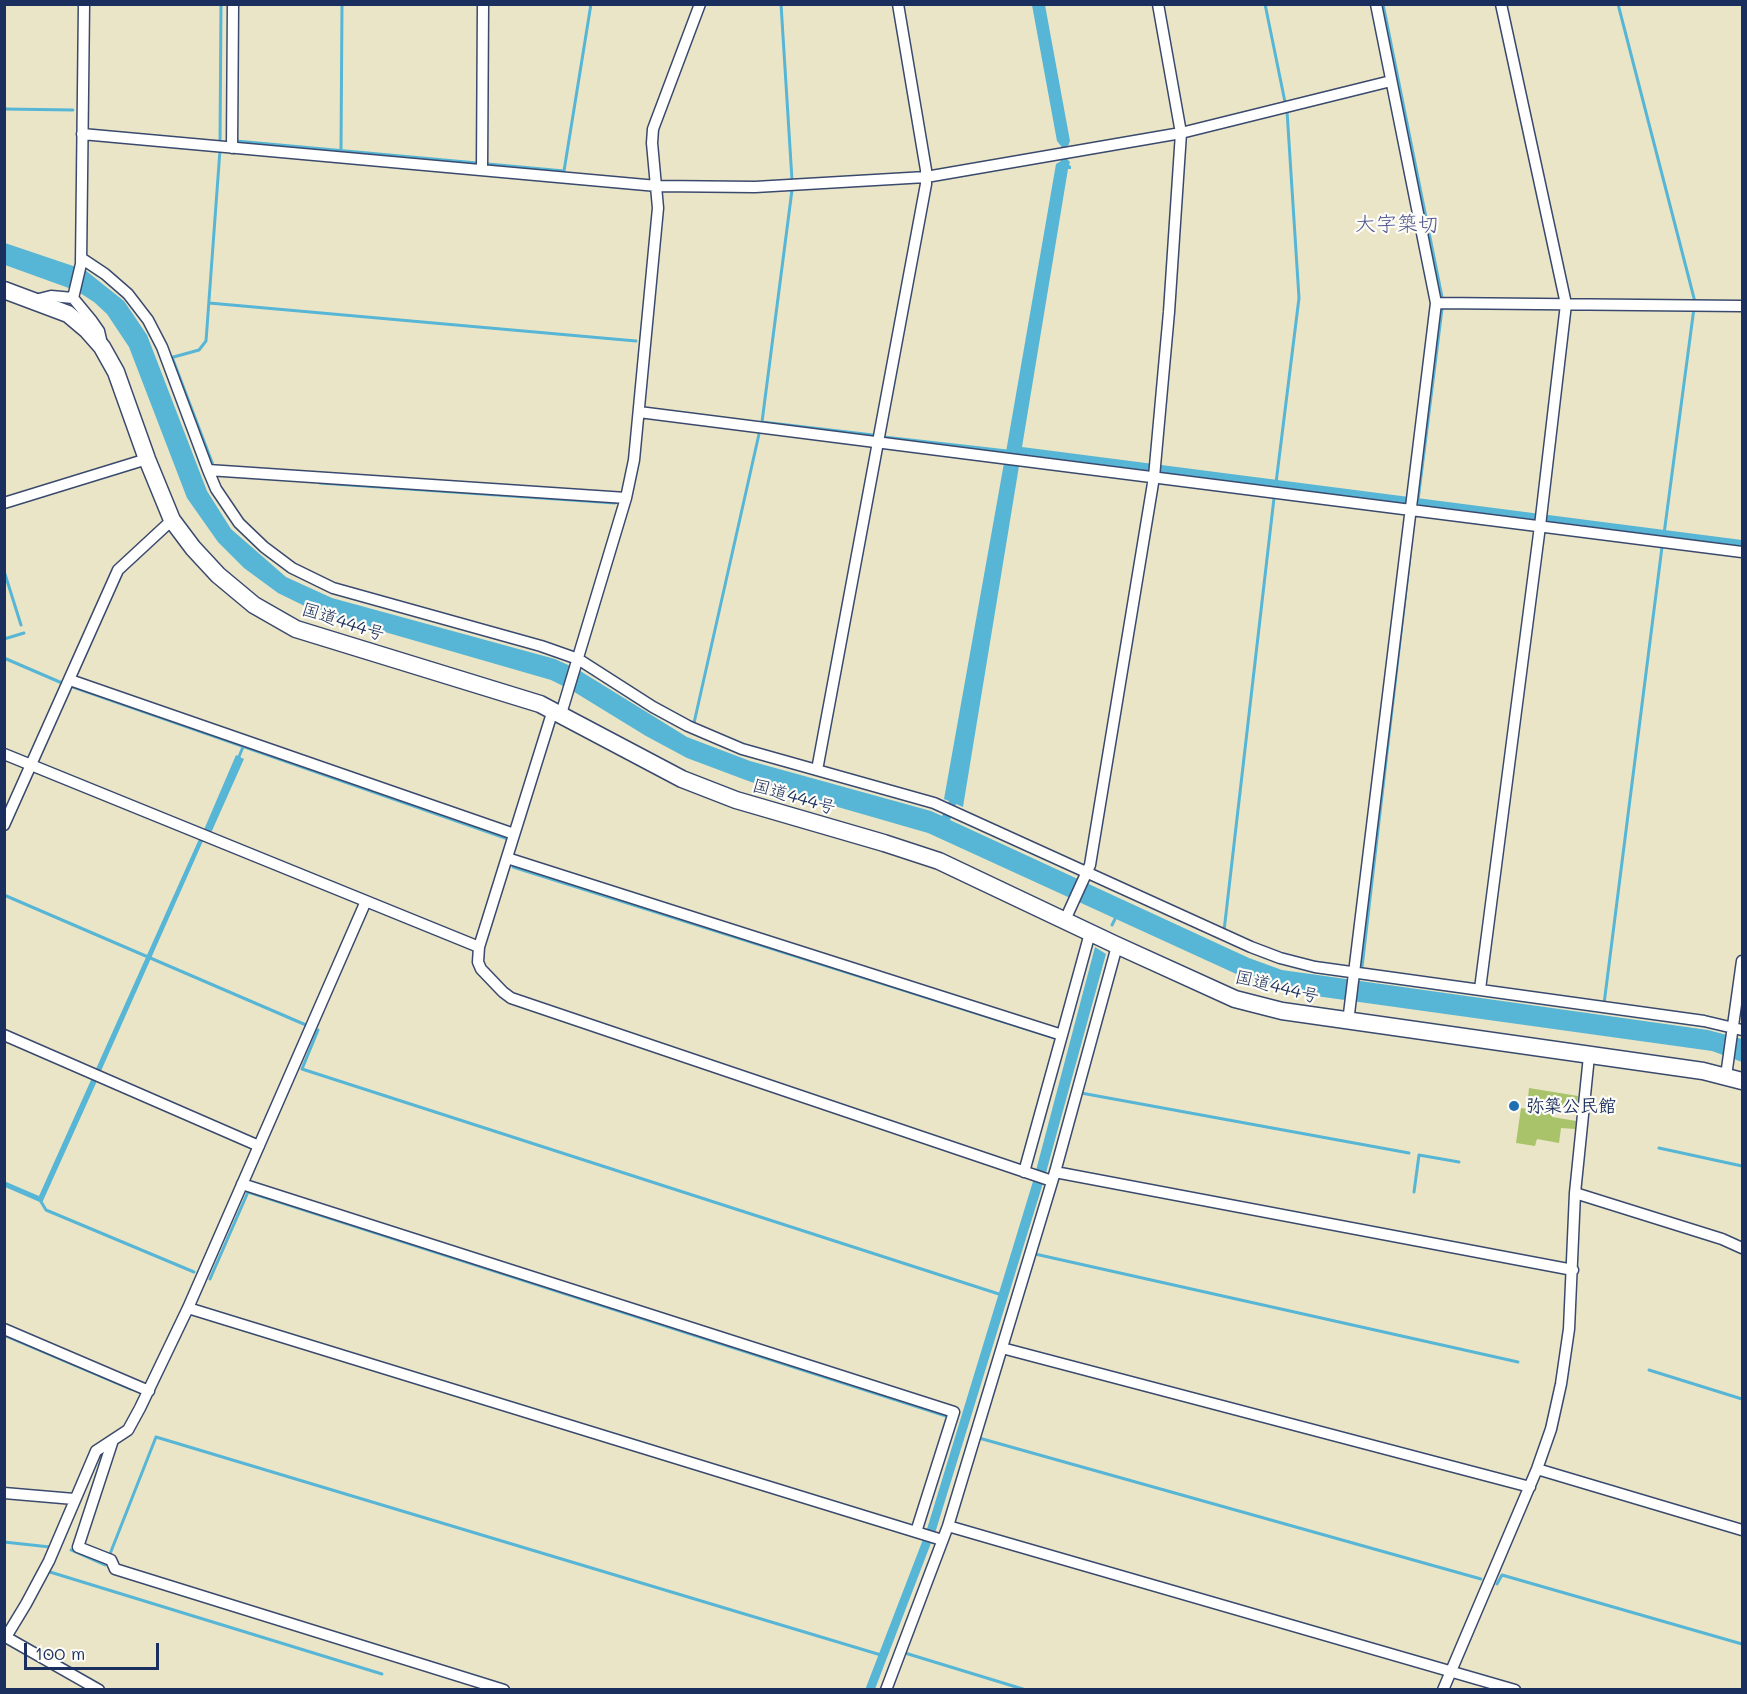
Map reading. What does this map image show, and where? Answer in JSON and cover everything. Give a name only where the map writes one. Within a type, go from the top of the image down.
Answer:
[{"type":"highway","name":"国道444号","points":[[4,290],[68,314],[102,347],[116,372],[172,520],[193,548],[218,575],[254,605],[296,629],[540,704],[682,778],[715,792],[939,861],[1068,913],[1093,934],[1235,999],[1282,1011],[1349,1014],[1589,1056],[1733,1073]]},
{"type":"street","points":[[73,297],[81,261],[84,4]]},
{"type":"street","points":[[224,147],[233,4]]},
{"type":"street","points":[[482,170],[483,4]]},
{"type":"street","points":[[700,4],[653,129],[652,143],[658,208],[634,460],[627,498],[566,697],[557,712],[514,834],[479,946],[478,962],[482,969],[502,992],[511,998],[1028,1173],[1573,1270]]},
{"type":"street","points":[[817,770],[926,177],[898,4]]},
{"type":"street","points":[[1068,913],[1090,866],[1154,471],[1169,312],[1181,133],[1158,4]]},
{"type":"street","points":[[1349,1014],[1436,303],[1376,4]]},
{"type":"street","points":[[1480,989],[1566,304],[1501,4]]},
{"type":"street","points":[[82,134],[657,186],[755,187],[926,177],[1181,133],[1391,81]]},
{"type":"street","points":[[81,261],[105,274],[128,294],[148,320],[166,359],[216,489],[239,523],[264,547],[292,568],[333,588],[541,646],[577,660],[688,726],[742,749],[950,810],[1086,875],[1270,955],[1355,975],[1480,989],[1704,1021],[1737,1030]]},
{"type":"street","points":[[35,300],[51,296],[73,297],[99,331],[102,347]]},
{"type":"street","points":[[1436,303],[1743,306]]},
{"type":"street","points":[[639,412],[1007,458],[1154,471],[1540,520],[1743,552]]},
{"type":"street","points":[[4,503],[147,459]]},
{"type":"street","points":[[208,470],[627,498]]},
{"type":"street","points":[[4,825],[118,570],[172,520]]},
{"type":"street","points":[[70,680],[514,834]]},
{"type":"street","points":[[4,754],[479,946]]},
{"type":"street","points":[[507,858],[1062,1035]]},
{"type":"street","points":[[99,1689],[5,1636],[26,1604],[49,1561],[96,1450],[128,1430],[149,1391],[188,1308],[366,901]]},
{"type":"street","points":[[1028,1173],[1062,1035],[1093,934]]},
{"type":"street","points":[[886,1689],[940,1539],[948,1526],[1002,1348],[1116,945]]},
{"type":"street","points":[[1733,1073],[1743,961]]},
{"type":"street","points":[[4,1035],[259,1146]]},
{"type":"street","points":[[1443,1689],[1530,1487],[1551,1429],[1561,1384],[1569,1329],[1575,1193],[1589,1056]]},
{"type":"street","points":[[242,1184],[954,1412],[919,1533]]},
{"type":"street","points":[[1575,1193],[1722,1239],[1743,1248]]},
{"type":"street","points":[[188,1308],[940,1539]]},
{"type":"street","points":[[4,1329],[149,1391]]},
{"type":"street","points":[[1002,1348],[1530,1487]]},
{"type":"street","points":[[113,1440],[78,1547],[111,1560],[115,1569],[504,1689]]},
{"type":"street","points":[[1537,1469],[1743,1530]]},
{"type":"street","points":[[4,1493],[74,1499]]},
{"type":"street","points":[[948,1526],[1515,1689]]},
{"type":"green space","points":[[1529,1088],[1578,1096],[1577,1107],[1554,1104],[1552,1117],[1576,1121],[1575,1129],[1561,1128],[1559,1143],[1537,1139],[1535,1146],[1516,1143],[1521,1108],[1527,1109]]},
{"type":"water","points":[[1032,5],[1045,5],[1070,141],[1067,159],[1071,169],[1068,169],[1022,447],[1742,540],[1742,546],[1017,454],[1015,465],[1019,466],[963,807],[956,804],[950,820],[1249,958],[1282,970],[1708,1030],[1742,1039],[1742,1062],[1712,1051],[1287,992],[1245,978],[928,833],[751,782],[687,758],[551,680],[319,613],[278,593],[244,568],[218,542],[187,498],[129,347],[107,314],[77,291],[5,265],[5,243],[85,270],[124,301],[147,335],[207,491],[231,529],[286,577],[332,598],[555,659],[577,669],[687,737],[750,761],[942,816],[949,801],[944,799],[1004,463],[1008,464],[1009,453],[1006,452],[1056,164],[1061,161],[1061,146],[1057,141]]},
{"type":"water","points":[[236,755],[244,759],[211,833],[206,831],[42,1203],[5,1187],[4,1181],[39,1196]]},
{"type":"water","points":[[1095,947],[1106,954],[1044,1180],[936,1530],[875,1689],[865,1690],[927,1529],[1034,1178]]},
{"type":"waterway","points":[[220,144],[221,4]]},
{"type":"waterway","points":[[341,150],[342,4]]},
{"type":"waterway","points":[[488,164],[564,171],[591,4]]},
{"type":"waterway","points":[[781,4],[792,180]]},
{"type":"waterway","points":[[1265,4],[1285,102]]},
{"type":"waterway","points":[[1383,4],[1442,297]]},
{"type":"waterway","points":[[1618,4],[1695,302]]},
{"type":"waterway","points":[[4,109],[73,110]]},
{"type":"waterway","points":[[1276,483],[1299,298],[1287,111]]},
{"type":"waterway","points":[[236,141],[477,163]]},
{"type":"waterway","points":[[170,358],[199,350],[206,341],[220,150]]},
{"type":"waterway","points":[[792,190],[762,422],[873,435]]},
{"type":"waterway","points":[[209,303],[636,341]]},
{"type":"waterway","points":[[1664,534],[1694,308]]},
{"type":"waterway","points":[[1418,500],[1442,309]]},
{"type":"waterway","points":[[172,357],[213,465]]},
{"type":"waterway","points":[[694,723],[759,434]]},
{"type":"waterway","points":[[884,437],[1007,451]]},
{"type":"waterway","points":[[320,483],[615,503]]},
{"type":"waterway","points":[[1224,931],[1274,498]]},
{"type":"waterway","points":[[1604,1004],[1662,547]]},
{"type":"waterway","points":[[1362,967],[1410,555]]},
{"type":"waterway","points":[[5,574],[21,625]]},
{"type":"waterway","points":[[4,639],[24,633]]},
{"type":"waterway","points":[[4,658],[62,683]]},
{"type":"waterway","points":[[73,687],[508,839]]},
{"type":"waterway","points":[[238,759],[243,747]]},
{"type":"waterway","points":[[513,867],[1055,1038]]},
{"type":"waterway","points":[[4,895],[306,1025]]},
{"type":"waterway","points":[[1112,925],[1115,919]]},
{"type":"waterway","points":[[318,1030],[302,1069],[1002,1295]]},
{"type":"waterway","points":[[1081,1093],[1409,1153]]},
{"type":"waterway","points":[[1659,1148],[1742,1166]]},
{"type":"waterway","points":[[1414,1192],[1419,1155],[1459,1162]]},
{"type":"waterway","points":[[210,1279],[248,1192],[946,1416]]},
{"type":"waterway","points":[[40,1200],[46,1210],[194,1272]]},
{"type":"waterway","points":[[1035,1254],[1518,1362]]},
{"type":"waterway","points":[[4,1335],[131,1389]]},
{"type":"waterway","points":[[1649,1370],[1742,1399]]},
{"type":"waterway","points":[[110,1554],[156,1437],[881,1655]]},
{"type":"waterway","points":[[979,1438],[1481,1579]]},
{"type":"waterway","points":[[4,1542],[50,1548]]},
{"type":"waterway","points":[[71,1550],[105,1565]]},
{"type":"waterway","points":[[50,1572],[382,1674]]},
{"type":"waterway","points":[[1497,1584],[1502,1575],[1742,1644]]},
{"type":"waterway","points":[[905,1653],[1026,1690]]},
{"type":"place","name":"弥築公民館","points":[[1514,1106]]},
{"type":"district","name":"大字築切","points":[[1397,225]]}]
